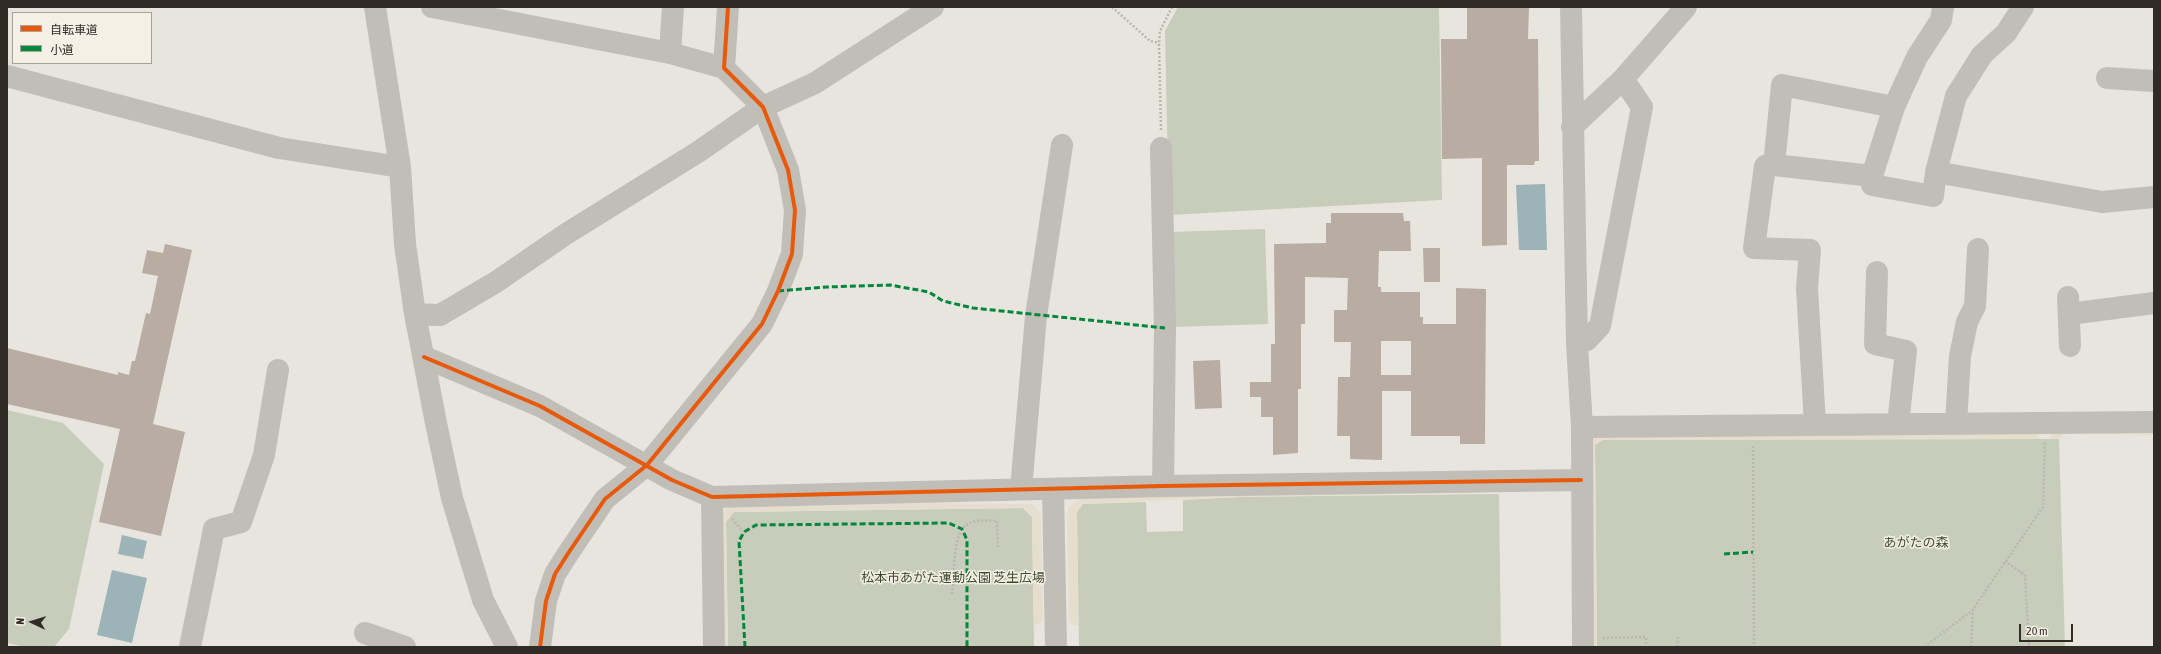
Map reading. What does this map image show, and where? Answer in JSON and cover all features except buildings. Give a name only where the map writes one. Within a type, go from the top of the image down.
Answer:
[{"type":"street","points":[[375,7],[400,167],[405,244],[415,314],[452,498],[483,600],[507,647]]},
{"type":"street","points":[[432,7],[457,9],[670,52],[724,68],[763,107],[788,170],[795,210],[792,254],[778,291],[762,324],[647,465],[605,499],[555,574],[546,601],[540,647]]},
{"type":"street","points":[[670,52],[673,7]]},
{"type":"street","points":[[724,68],[728,7]]},
{"type":"street","points":[[415,314],[440,315],[496,282],[566,234],[698,152],[763,107],[815,83],[933,7]]},
{"type":"street","points":[[1571,7],[1576,344],[1582,427],[1581,480],[1590,643]]},
{"type":"street","points":[[1572,126],[1622,79],[1686,7]]},
{"type":"street","points":[[1943,7],[1941,20],[1917,57],[1894,107],[1872,176],[1872,185],[1933,196],[1936,172],[1956,96],[1982,55],[2006,33],[2023,7]]},
{"type":"street","points":[[7,76],[279,148],[400,167]]},
{"type":"street","points":[[2107,78],[2154,81]]},
{"type":"street","points":[[1576,344],[1587,340],[1600,326],[1642,107],[1622,79]]},
{"type":"street","points":[[1774,165],[1782,85],[1894,107]]},
{"type":"street","points":[[1020,489],[1036,316],[1062,145]]},
{"type":"street","points":[[1161,148],[1164,328],[1163,486]]},
{"type":"street","points":[[1815,424],[1807,288],[1810,250],[1754,248],[1765,166],[1774,165],[1872,176]]},
{"type":"street","points":[[1936,172],[2102,202],[2154,197]]},
{"type":"street","points":[[1956,424],[1960,356],[1967,322],[1975,306],[1978,249]]},
{"type":"street","points":[[1878,272],[1875,344],[1906,351],[1898,424]]},
{"type":"street","points":[[2070,346],[2068,305],[2154,303]]},
{"type":"street","points":[[424,357],[540,406],[694,491],[712,498],[1163,486],[1581,480]]},
{"type":"street","points":[[190,647],[214,529],[242,522],[264,455],[278,370]]},
{"type":"street","points":[[1582,427],[2154,422]]},
{"type":"street","points":[[1053,490],[1056,647]]},
{"type":"street","points":[[712,498],[714,647]]},
{"type":"street","points":[[365,633],[405,647]]},
{"type":"path","points":[[1112,7],[1150,41],[1159,44]]},
{"type":"path","points":[[1161,148],[1159,44],[1160,32],[1172,7]]},
{"type":"path","points":[[1924,647],[1973,609],[2005,561],[2026,535],[2043,507],[2045,435]]},
{"type":"path","points":[[1753,440],[1754,647]]},
{"type":"path","points":[[730,517],[744,532]]},
{"type":"path","points":[[952,594],[957,538],[962,528],[970,523],[997,521],[998,549]]},
{"type":"path","points":[[2005,561],[2025,575],[2029,647]]},
{"type":"path","points":[[1971,647],[1973,609]]},
{"type":"path","points":[[1677,647],[1678,636]]},
{"type":"path","points":[[1590,643],[1646,637],[1646,647]]},
{"type":"green space","points":[[1178,7],[1439,7],[1442,200],[1169,215],[1165,31]]},
{"type":"green space","points":[[1265,229],[1268,324],[1172,327],[1169,232]]},
{"type":"green space","points":[[7,410],[63,423],[104,464],[69,629],[54,647],[25,647],[7,643]]},
{"type":"green space","name":"あがたの森","points":[[2059,439],[2065,647],[1597,647],[1595,444],[1603,440]]},
{"type":"green space","points":[[1499,494],[1501,647],[1079,647],[1077,512],[1083,504],[1146,502],[1147,532],[1183,531],[1183,500],[1240,497]]},
{"type":"green space","name":"松本市あがた運動公園 芝生広場","points":[[1023,508],[1032,517],[1034,647],[728,647],[726,522],[734,512]]},
{"type":"shaded area","points":[[2154,427],[2154,435],[2065,434],[2059,439],[2049,439],[2053,431]]},
{"type":"shaded area","points":[[2039,433],[2039,439],[1603,440],[1595,445],[1597,647],[1592,647],[1590,437]]},
{"type":"shaded area","points":[[1474,487],[1478,493],[1240,497],[1083,504],[1077,512],[1078,625],[1074,625],[1069,621],[1067,513],[1069,507],[1080,499]]},
{"type":"shaded area","points":[[870,503],[1032,504],[1041,515],[1043,621],[1034,626],[1032,517],[1023,508],[734,512],[726,522],[728,647],[722,647],[723,513],[728,507]]},
{"type":"water","points":[[1545,184],[1547,250],[1519,250],[1516,185]]},
{"type":"water","points":[[122,535],[147,541],[143,559],[118,554]]},
{"type":"water","points":[[112,570],[147,578],[132,643],[97,635]]},
{"type":"marked path","points":[[778,291],[827,287],[890,285],[929,292],[943,301],[973,308],[1165,328]]},
{"type":"marked path","points":[[745,647],[739,541],[744,532],[756,525],[949,523],[962,529],[967,540],[967,647]]},
{"type":"marked path","points":[[1724,554],[1753,552]]},
{"type":"cycle path","points":[[540,647],[546,601],[555,574],[569,552],[605,499],[647,465],[762,324],[778,291],[792,254],[795,210],[788,170],[763,107],[724,68],[728,7]]},
{"type":"cycle path","points":[[424,357],[540,406],[672,480],[712,497],[1163,486],[1581,480]]}]
